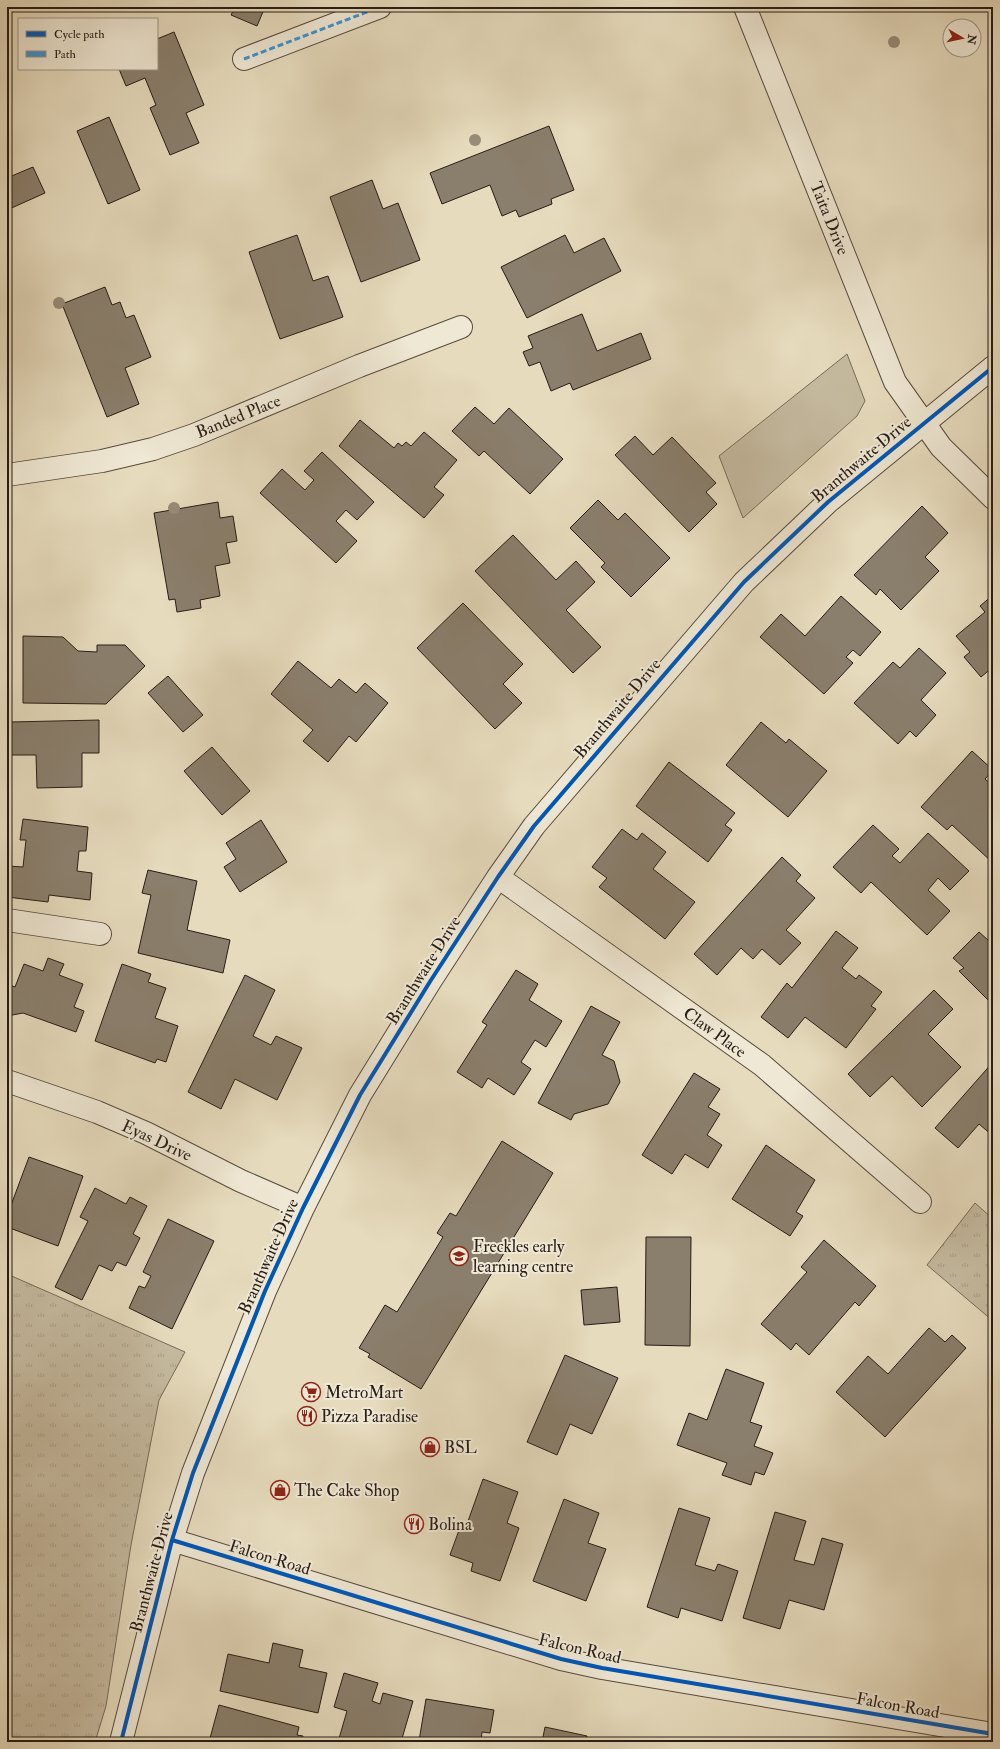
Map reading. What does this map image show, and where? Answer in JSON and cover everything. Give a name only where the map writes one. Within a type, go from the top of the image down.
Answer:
[{"type":"street","points":[[244,60],[380,7]]},
{"type":"street","name":"Taita Drive","points":[[746,7],[896,382],[941,447],[993,498]]},
{"type":"street","name":"Banded Place","points":[[7,476],[102,461],[153,450],[460,327]]},
{"type":"street","name":"Branthwaite Drive","points":[[121,1742],[172,1540],[193,1473],[265,1291],[303,1208],[360,1095],[431,980],[498,877],[534,826],[675,660],[744,582],[828,502],[993,367]]},
{"type":"street","name":"Claw Place","points":[[498,877],[762,1065],[920,1202]]},
{"type":"street","points":[[7,920],[100,934]]},
{"type":"street","name":"Eyas Drive","points":[[7,1081],[97,1112],[146,1133],[241,1181],[303,1208]]},
{"type":"street","name":"Falcon Road","points":[[172,1540],[561,1659],[602,1668],[993,1734]]},
{"type":"green space","points":[[847,354],[865,401],[857,416],[743,518],[719,456]]},
{"type":"green space","points":[[975,1203],[993,1219],[993,1321],[927,1265]]},
{"type":"green space","points":[[7,1274],[185,1352],[159,1400],[131,1545],[106,1706],[95,1742],[7,1742]]},
{"type":"building","points":[[235,7],[265,7],[257,26],[231,15]]},
{"type":"building","points":[[174,32],[204,105],[186,113],[199,143],[170,155],[150,108],[156,105],[145,78],[126,86],[119,70],[158,70],[158,39]]},
{"type":"building","points":[[109,117],[140,190],[108,204],[77,131]]},
{"type":"building","points":[[549,126],[574,190],[551,199],[552,204],[519,217],[516,210],[502,216],[490,185],[442,204],[430,173]]},
{"type":"building","points":[[33,167],[45,193],[7,210],[7,178]]},
{"type":"building","points":[[372,180],[383,209],[398,203],[420,260],[361,282],[330,197]]},
{"type":"building","points":[[297,235],[313,281],[328,276],[343,317],[280,339],[249,252]]},
{"type":"building","points":[[565,235],[574,253],[604,238],[621,271],[527,318],[501,267]]},
{"type":"building","points":[[105,287],[112,305],[120,302],[126,318],[134,315],[151,357],[125,368],[139,404],[107,417],[62,304]]},
{"type":"building","points":[[582,314],[597,351],[641,333],[651,359],[573,390],[570,383],[551,391],[540,362],[529,366],[523,352],[533,348],[528,336]]},
{"type":"building","points":[[475,407],[494,424],[509,408],[563,459],[530,494],[484,451],[479,456],[452,431]]},
{"type":"building","points":[[360,420],[394,448],[398,443],[402,446],[406,442],[411,446],[424,432],[457,460],[434,487],[444,495],[424,518],[339,446]]},
{"type":"building","points":[[635,436],[653,455],[672,437],[716,483],[706,492],[717,504],[689,532],[615,455]]},
{"type":"building","points":[[322,452],[374,502],[357,520],[346,510],[336,521],[357,541],[336,563],[260,493],[282,469],[305,490],[314,480],[304,471]]},
{"type":"building","points":[[598,500],[618,520],[625,513],[670,558],[631,597],[601,567],[605,563],[570,528]]},
{"type":"building","points":[[218,502],[220,518],[233,516],[237,541],[226,543],[230,563],[215,566],[220,596],[200,600],[201,608],[177,612],[175,599],[169,600],[154,513]]},
{"type":"building","points":[[922,506],[948,533],[925,557],[939,571],[901,610],[880,589],[876,595],[854,575]]},
{"type":"building","points":[[513,535],[556,580],[576,561],[595,582],[566,610],[601,647],[573,673],[475,571]]},
{"type":"building","points":[[993,595],[993,667],[981,677],[964,657],[970,652],[956,636],[985,612],[980,606]]},
{"type":"building","points":[[841,596],[881,632],[860,656],[853,650],[846,657],[853,663],[824,694],[760,637],[781,614],[805,636]]},
{"type":"building","points":[[463,603],[523,664],[503,684],[522,703],[495,729],[417,648]]},
{"type":"building","points":[[23,636],[63,637],[78,651],[97,652],[97,645],[125,645],[145,666],[106,704],[23,703]]},
{"type":"building","points":[[919,648],[946,673],[921,700],[936,715],[916,737],[910,731],[898,744],[854,703],[893,662],[900,668]]},
{"type":"building","points":[[298,661],[331,688],[339,679],[356,693],[365,683],[388,703],[356,742],[349,736],[328,762],[303,741],[313,730],[271,694]]},
{"type":"building","points":[[168,676],[203,715],[183,732],[148,693]]},
{"type":"building","points":[[993,718],[993,727],[989,723]]},
{"type":"building","points":[[99,720],[99,753],[82,753],[82,787],[37,788],[36,755],[11,755],[10,722]]},
{"type":"building","points":[[761,722],[786,743],[789,739],[827,771],[788,817],[726,765]]},
{"type":"building","points":[[212,747],[250,791],[222,815],[184,771]]},
{"type":"building","points":[[972,751],[993,770],[985,779],[993,786],[993,863],[952,825],[947,830],[921,807]]},
{"type":"building","points":[[669,762],[735,813],[725,825],[732,830],[708,862],[636,806]]},
{"type":"building","points":[[23,819],[88,827],[86,851],[79,851],[77,871],[92,873],[90,900],[49,895],[48,902],[7,897],[8,866],[23,867],[26,840],[20,840]]},
{"type":"building","points":[[261,820],[287,862],[240,892],[224,867],[236,859],[226,843]]},
{"type":"building","points":[[873,825],[899,849],[892,856],[900,863],[928,833],[969,871],[950,890],[938,878],[928,890],[950,911],[927,935],[871,882],[861,893],[833,867]]},
{"type":"building","points":[[622,829],[637,840],[642,833],[666,852],[653,869],[695,902],[665,939],[599,887],[607,878],[592,867]]},
{"type":"building","points":[[782,857],[801,875],[796,881],[815,898],[786,930],[801,943],[780,965],[762,949],[753,959],[741,948],[717,975],[694,954]]},
{"type":"building","points":[[148,870],[197,881],[187,930],[230,940],[223,973],[138,953],[151,895],[142,893]]},
{"type":"building","points":[[836,931],[858,948],[842,968],[856,979],[859,975],[882,992],[871,1006],[876,1009],[846,1048],[805,1017],[788,1038],[761,1017],[787,983],[792,988]]},
{"type":"building","points":[[979,932],[988,940],[992,936],[993,937],[993,1005],[959,971],[964,968],[953,958]]},
{"type":"building","points":[[48,958],[64,964],[59,975],[83,984],[74,1007],[84,1011],[76,1032],[23,1013],[7,1016],[7,984],[15,987],[24,964],[43,971]]},
{"type":"building","points":[[122,964],[151,974],[148,982],[166,988],[155,1018],[178,1026],[166,1062],[157,1059],[155,1063],[95,1041]]},
{"type":"building","points":[[516,970],[538,984],[529,1000],[562,1021],[546,1047],[535,1040],[521,1062],[531,1069],[514,1095],[488,1078],[482,1088],[457,1072],[487,1025],[482,1022]]},
{"type":"building","points":[[245,975],[275,990],[253,1036],[271,1045],[276,1036],[302,1048],[277,1100],[235,1079],[221,1109],[188,1092]]},
{"type":"building","points":[[934,990],[953,1009],[928,1034],[961,1067],[922,1107],[892,1076],[870,1097],[848,1074]]},
{"type":"building","points":[[591,1006],[620,1022],[602,1055],[614,1061],[620,1082],[608,1104],[574,1114],[571,1120],[538,1103]]},
{"type":"building","points":[[993,1062],[993,1136],[979,1124],[958,1148],[935,1128]]},
{"type":"building","points":[[694,1073],[720,1089],[708,1107],[720,1114],[707,1135],[722,1145],[708,1168],[685,1154],[672,1174],[642,1155]]},
{"type":"building","points":[[502,1141],[553,1173],[421,1389],[368,1357],[370,1354],[359,1348],[385,1305],[397,1312],[443,1237],[437,1233],[450,1213],[456,1216]]},
{"type":"building","points":[[766,1145],[815,1180],[796,1212],[803,1216],[790,1236],[732,1199]]},
{"type":"building","points":[[29,1157],[83,1176],[58,1246],[7,1227],[7,1216]]},
{"type":"building","points":[[95,1188],[126,1204],[130,1197],[147,1206],[133,1234],[140,1238],[126,1266],[117,1262],[112,1271],[99,1265],[82,1300],[55,1287],[88,1221],[80,1217]]},
{"type":"building","points":[[168,1219],[214,1241],[172,1329],[129,1308],[139,1286],[145,1288],[151,1276],[143,1272]]},
{"type":"building","points":[[646,1237],[691,1237],[690,1346],[645,1345]]},
{"type":"building","points":[[824,1240],[876,1286],[859,1306],[855,1302],[809,1355],[796,1343],[791,1350],[761,1324],[807,1272],[801,1267]]},
{"type":"building","points":[[617,1287],[620,1322],[584,1325],[581,1290]]},
{"type":"building","points":[[929,1328],[945,1342],[952,1335],[966,1348],[885,1437],[836,1392],[868,1356],[888,1374]]},
{"type":"building","points":[[565,1355],[618,1378],[592,1434],[570,1424],[557,1455],[527,1442]]},
{"type":"building","points":[[726,1369],[764,1383],[750,1422],[762,1426],[754,1446],[773,1453],[764,1475],[755,1472],[751,1485],[722,1475],[727,1463],[677,1445],[689,1413],[707,1420]]},
{"type":"building","points":[[483,1479],[518,1492],[507,1523],[519,1528],[500,1581],[471,1571],[473,1563],[450,1555],[462,1522],[467,1524]]},
{"type":"building","points":[[564,1499],[599,1513],[588,1543],[606,1549],[586,1601],[533,1581]]},
{"type":"building","points":[[679,1508],[710,1518],[695,1565],[715,1571],[718,1564],[738,1571],[722,1621],[681,1608],[678,1618],[647,1607]]},
{"type":"building","points":[[775,1512],[806,1521],[794,1560],[814,1565],[822,1538],[843,1544],[824,1610],[789,1600],[780,1629],[743,1618]]},
{"type":"building","points":[[273,1643],[303,1650],[299,1667],[327,1673],[318,1713],[220,1691],[228,1654],[269,1663]]},
{"type":"building","points":[[344,1673],[378,1683],[372,1701],[380,1704],[383,1693],[413,1701],[401,1742],[338,1742],[347,1711],[334,1707]]},
{"type":"building","points":[[426,1699],[494,1710],[490,1733],[482,1732],[481,1742],[419,1741]]},
{"type":"building","points":[[219,1705],[299,1727],[297,1735],[303,1736],[302,1742],[209,1742]]},
{"type":"building","points":[[545,1727],[587,1736],[586,1742],[542,1742]]},
{"type":"marked path","points":[[244,59],[380,7]]},
{"type":"cycle path","points":[[121,1742],[172,1540],[193,1473],[265,1291],[303,1208],[360,1095],[431,980],[498,877],[534,826],[744,582],[828,502],[993,367]]},
{"type":"cycle path","points":[[172,1540],[561,1659],[602,1668],[993,1734]]},
{"type":"place","name":"Freckles early learning centre","points":[[459,1256]]},
{"type":"place","name":"MetroMart","points":[[311,1392]]},
{"type":"place","name":"Pizza Paradise","points":[[307,1416]]},
{"type":"place","name":"BSL","points":[[430,1447]]},
{"type":"place","name":"The Cake Shop","points":[[280,1490]]},
{"type":"place","name":"Bolina","points":[[414,1524]]}]
